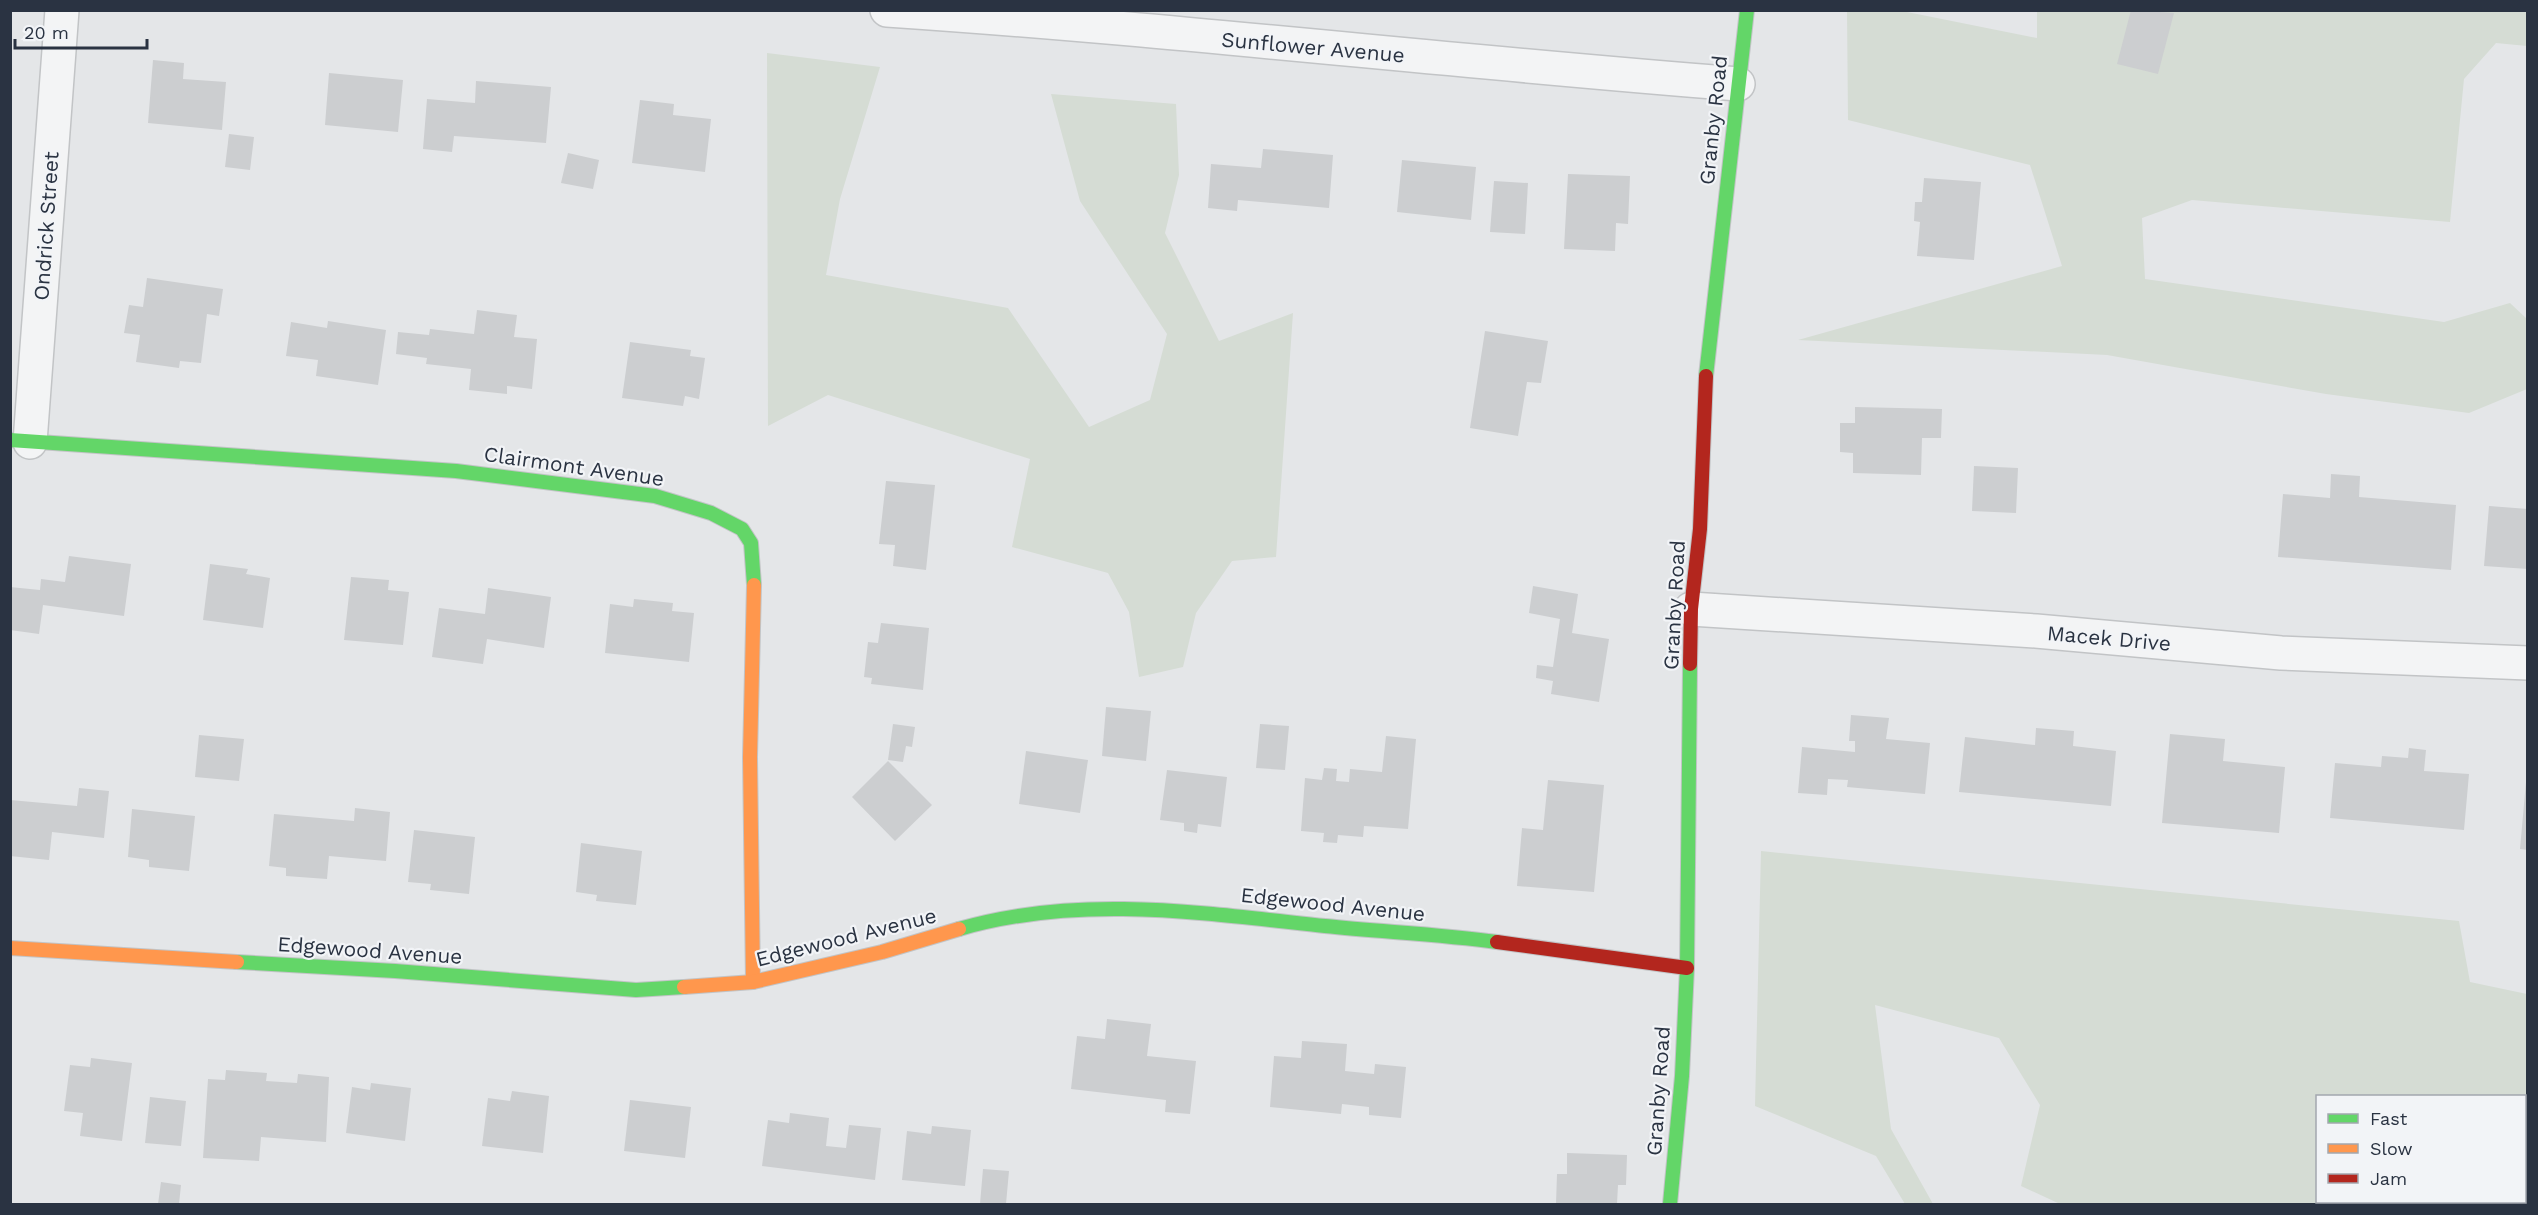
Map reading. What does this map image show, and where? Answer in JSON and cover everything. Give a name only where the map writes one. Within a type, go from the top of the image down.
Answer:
[{"type":"street","name":"Ondrick Street","points":[[20,441],[62,10]]},
{"type":"street","name":"Sunflower Avenue","points":[[887,10],[1031,20],[1529,68],[1738,84]]},
{"type":"street","name":"Granby Road","points":[[1670,1204],[1682,1076],[1687,968],[1691,609],[1700,529],[1707,363],[1747,10]]},
{"type":"street","name":"Clairmont Avenue","points":[[20,441],[456,471],[655,496],[711,513],[742,529],[751,543],[754,578],[750,758],[753,982]]},
{"type":"street","name":"Macek Drive","points":[[1691,609],[2036,631],[2281,653],[2528,663]]},
{"type":"street","name":"Edgewood Avenue","points":[[10,948],[395,971],[636,990],[753,982],[882,952],[981,923],[1067,909],[1189,911],[1474,939],[1687,968]]},
{"type":"shaded area","points":[[1847,11],[1902,11],[2037,38],[2037,11],[2527,11],[2527,46],[2496,43],[2464,79],[2450,222],[2192,200],[2142,218],[2145,279],[2444,322],[2510,303],[2527,319],[2527,389],[2469,413],[2326,394],[2107,355],[1798,340],[2062,266],[2030,165],[1848,120]]},
{"type":"shaded area","points":[[767,53],[880,67],[840,199],[826,275],[1008,308],[1089,427],[1150,400],[1167,334],[1080,201],[1051,94],[1176,104],[1179,175],[1165,233],[1219,341],[1293,313],[1276,557],[1232,561],[1196,613],[1183,667],[1139,677],[1129,612],[1108,573],[1012,547],[1030,459],[828,395],[768,426]]},
{"type":"shaded area","points":[[1761,851],[2459,921],[2470,982],[2527,994],[2527,1204],[2060,1204],[2021,1186],[2040,1105],[1999,1038],[1875,1005],[1891,1129],[1933,1204],[1905,1204],[1876,1156],[1755,1106]]},
{"type":"building","points":[[2131,10],[2174,13],[2158,74],[2117,64]]},
{"type":"building","points":[[153,60],[184,63],[183,79],[226,82],[222,130],[148,123]]},
{"type":"building","points":[[329,73],[403,80],[398,132],[325,125]]},
{"type":"building","points":[[476,81],[551,87],[546,143],[454,136],[452,152],[423,149],[427,99],[475,103]]},
{"type":"building","points":[[640,100],[674,104],[673,115],[711,119],[705,172],[632,163]]},
{"type":"building","points":[[229,134],[254,137],[250,170],[225,167]]},
{"type":"building","points":[[1263,149],[1333,155],[1329,208],[1238,200],[1237,211],[1208,208],[1211,164],[1261,168]]},
{"type":"building","points":[[568,153],[599,160],[593,189],[561,183]]},
{"type":"building","points":[[1402,160],[1476,167],[1471,220],[1397,212]]},
{"type":"building","points":[[1568,174],[1630,176],[1628,224],[1616,223],[1615,251],[1564,249]]},
{"type":"building","points":[[1924,178],[1981,182],[1974,260],[1917,256],[1920,222],[1914,221],[1915,202],[1922,202]]},
{"type":"building","points":[[1494,181],[1528,183],[1525,234],[1490,232]]},
{"type":"building","points":[[147,278],[223,289],[219,316],[207,314],[201,363],[180,361],[179,368],[136,362],[140,335],[124,333],[129,305],[143,307]]},
{"type":"building","points":[[477,310],[517,315],[514,337],[537,339],[532,389],[507,386],[507,394],[469,390],[471,369],[426,364],[427,358],[396,354],[398,332],[429,335],[430,329],[474,334]]},
{"type":"building","points":[[328,321],[386,330],[378,385],[316,376],[318,360],[286,356],[291,322],[327,328]]},
{"type":"building","points":[[1485,331],[1548,341],[1541,383],[1527,382],[1518,436],[1470,428]]},
{"type":"building","points":[[630,342],[691,350],[690,356],[705,358],[699,399],[685,396],[683,406],[622,398]]},
{"type":"building","points":[[1855,407],[1942,409],[1941,438],[1922,438],[1921,475],[1853,473],[1853,453],[1840,452],[1840,423],[1855,423]]},
{"type":"building","points":[[1974,466],[2018,468],[2016,513],[1972,511]]},
{"type":"building","points":[[2331,474],[2360,476],[2359,497],[2456,505],[2451,570],[2278,557],[2283,494],[2330,498]]},
{"type":"building","points":[[886,481],[935,485],[926,570],[893,566],[895,545],[879,544]]},
{"type":"building","points":[[2489,506],[2528,509],[2528,569],[2484,566]]},
{"type":"building","points":[[69,556],[131,564],[124,616],[43,605],[39,634],[10,630],[10,587],[40,590],[41,579],[65,582]]},
{"type":"building","points":[[210,564],[248,569],[246,574],[270,578],[263,628],[203,620]]},
{"type":"building","points":[[351,577],[389,580],[388,590],[409,592],[403,645],[344,640]]},
{"type":"building","points":[[1533,586],[1578,594],[1572,633],[1609,639],[1599,702],[1551,694],[1553,681],[1536,678],[1537,665],[1553,667],[1560,619],[1529,613]]},
{"type":"building","points":[[488,588],[551,597],[544,648],[487,639],[483,664],[432,657],[439,608],[485,614]]},
{"type":"building","points":[[634,599],[673,603],[672,611],[694,613],[689,662],[605,653],[610,604],[633,607]]},
{"type":"building","points":[[881,623],[929,628],[923,690],[871,684],[872,678],[864,677],[868,642],[878,643]]},
{"type":"building","points":[[1106,707],[1151,711],[1146,761],[1102,756]]},
{"type":"building","points":[[1851,715],[1889,718],[1886,739],[1930,743],[1925,794],[1847,787],[1848,780],[1828,779],[1827,795],[1798,793],[1802,747],[1855,752],[1855,741],[1849,741]]},
{"type":"building","points":[[893,724],[915,727],[912,747],[906,746],[903,762],[888,760]]},
{"type":"building","points":[[1260,724],[1289,726],[1285,770],[1256,768]]},
{"type":"building","points":[[2036,728],[2074,731],[2073,746],[2116,751],[2111,806],[1959,792],[1965,737],[2035,745]]},
{"type":"building","points":[[2170,734],[2225,739],[2223,761],[2285,767],[2279,833],[2162,823]]},
{"type":"building","points":[[199,735],[244,739],[239,781],[195,777]]},
{"type":"building","points":[[1386,736],[1416,739],[1408,829],[1364,826],[1363,837],[1338,835],[1337,843],[1323,842],[1324,833],[1301,831],[1305,778],[1322,780],[1324,768],[1337,769],[1336,781],[1349,782],[1350,769],[1382,772]]},
{"type":"building","points":[[2409,748],[2426,750],[2424,771],[2469,774],[2464,830],[2330,818],[2335,763],[2381,767],[2382,756],[2408,758]]},
{"type":"building","points":[[1026,751],[1088,760],[1080,813],[1019,804]]},
{"type":"building","points":[[888,761],[932,805],[895,841],[852,797]]},
{"type":"building","points":[[1167,770],[1227,777],[1221,827],[1198,824],[1197,833],[1184,831],[1184,823],[1160,820]]},
{"type":"building","points":[[1548,780],[1604,785],[1594,892],[1517,886],[1522,828],[1543,830]]},
{"type":"building","points":[[2526,782],[2528,782],[2528,850],[2520,849]]},
{"type":"building","points":[[79,788],[109,791],[104,838],[52,832],[49,860],[10,856],[10,800],[77,806]]},
{"type":"building","points":[[355,808],[390,812],[386,861],[329,856],[327,879],[286,876],[286,868],[269,866],[274,814],[354,821]]},
{"type":"building","points":[[132,809],[195,816],[189,871],[149,867],[149,860],[128,857]]},
{"type":"building","points":[[414,830],[475,837],[469,894],[430,890],[431,884],[408,882]]},
{"type":"building","points":[[581,843],[642,851],[636,905],[596,901],[597,895],[576,892]]},
{"type":"building","points":[[1107,1019],[1151,1024],[1147,1056],[1196,1061],[1190,1114],[1165,1112],[1166,1100],[1071,1089],[1077,1036],[1105,1039]]},
{"type":"building","points":[[1302,1041],[1347,1044],[1345,1071],[1374,1074],[1375,1064],[1406,1067],[1401,1118],[1369,1115],[1369,1107],[1342,1104],[1341,1114],[1270,1107],[1274,1056],[1301,1058]]},
{"type":"building","points":[[91,1058],[132,1063],[122,1141],[80,1136],[83,1113],[64,1111],[70,1065],[90,1067]]},
{"type":"building","points":[[226,1070],[267,1073],[266,1081],[297,1083],[298,1074],[329,1077],[326,1142],[261,1137],[259,1161],[203,1158],[208,1079],[225,1080]]},
{"type":"building","points":[[371,1083],[411,1088],[405,1141],[346,1133],[352,1087],[370,1090]]},
{"type":"building","points":[[512,1091],[549,1096],[543,1153],[482,1146],[488,1098],[510,1101]]},
{"type":"building","points":[[150,1097],[186,1101],[181,1146],[145,1143]]},
{"type":"building","points":[[630,1100],[691,1107],[685,1158],[624,1151]]},
{"type":"building","points":[[790,1113],[829,1118],[826,1146],[846,1148],[849,1125],[881,1128],[875,1180],[762,1166],[768,1120],[789,1123]]},
{"type":"building","points":[[932,1126],[971,1130],[965,1186],[902,1180],[907,1131],[931,1134]]},
{"type":"building","points":[[1567,1153],[1627,1155],[1626,1185],[1618,1185],[1617,1204],[1556,1204],[1557,1174],[1567,1174]]},
{"type":"building","points":[[983,1169],[1009,1171],[1006,1204],[980,1204]]},
{"type":"building","points":[[161,1182],[181,1185],[179,1204],[158,1204]]},
{"type":"traffic: fast","points":[[1706,376],[1747,10]]},
{"type":"traffic: fast","points":[[10,440],[456,471],[655,496],[711,513],[742,529],[751,543],[754,585]]},
{"type":"traffic: fast","points":[[1670,1204],[1682,1076],[1687,968],[1690,664]]},
{"type":"traffic: fast","points":[[959,929],[1004,918],[1050,912],[1095,909],[1141,910],[1233,916],[1497,942]]},
{"type":"traffic: fast","points":[[237,962],[395,971],[636,990],[684,987]]},
{"type":"traffic: slow","points":[[753,982],[750,757],[754,585]]},
{"type":"traffic: slow","points":[[684,987],[753,982],[882,952],[959,929]]},
{"type":"traffic: slow","points":[[10,948],[237,962]]},
{"type":"traffic: jam","points":[[1690,664],[1691,609],[1700,529],[1706,376]]},
{"type":"traffic: jam","points":[[1497,942],[1687,968]]}]
